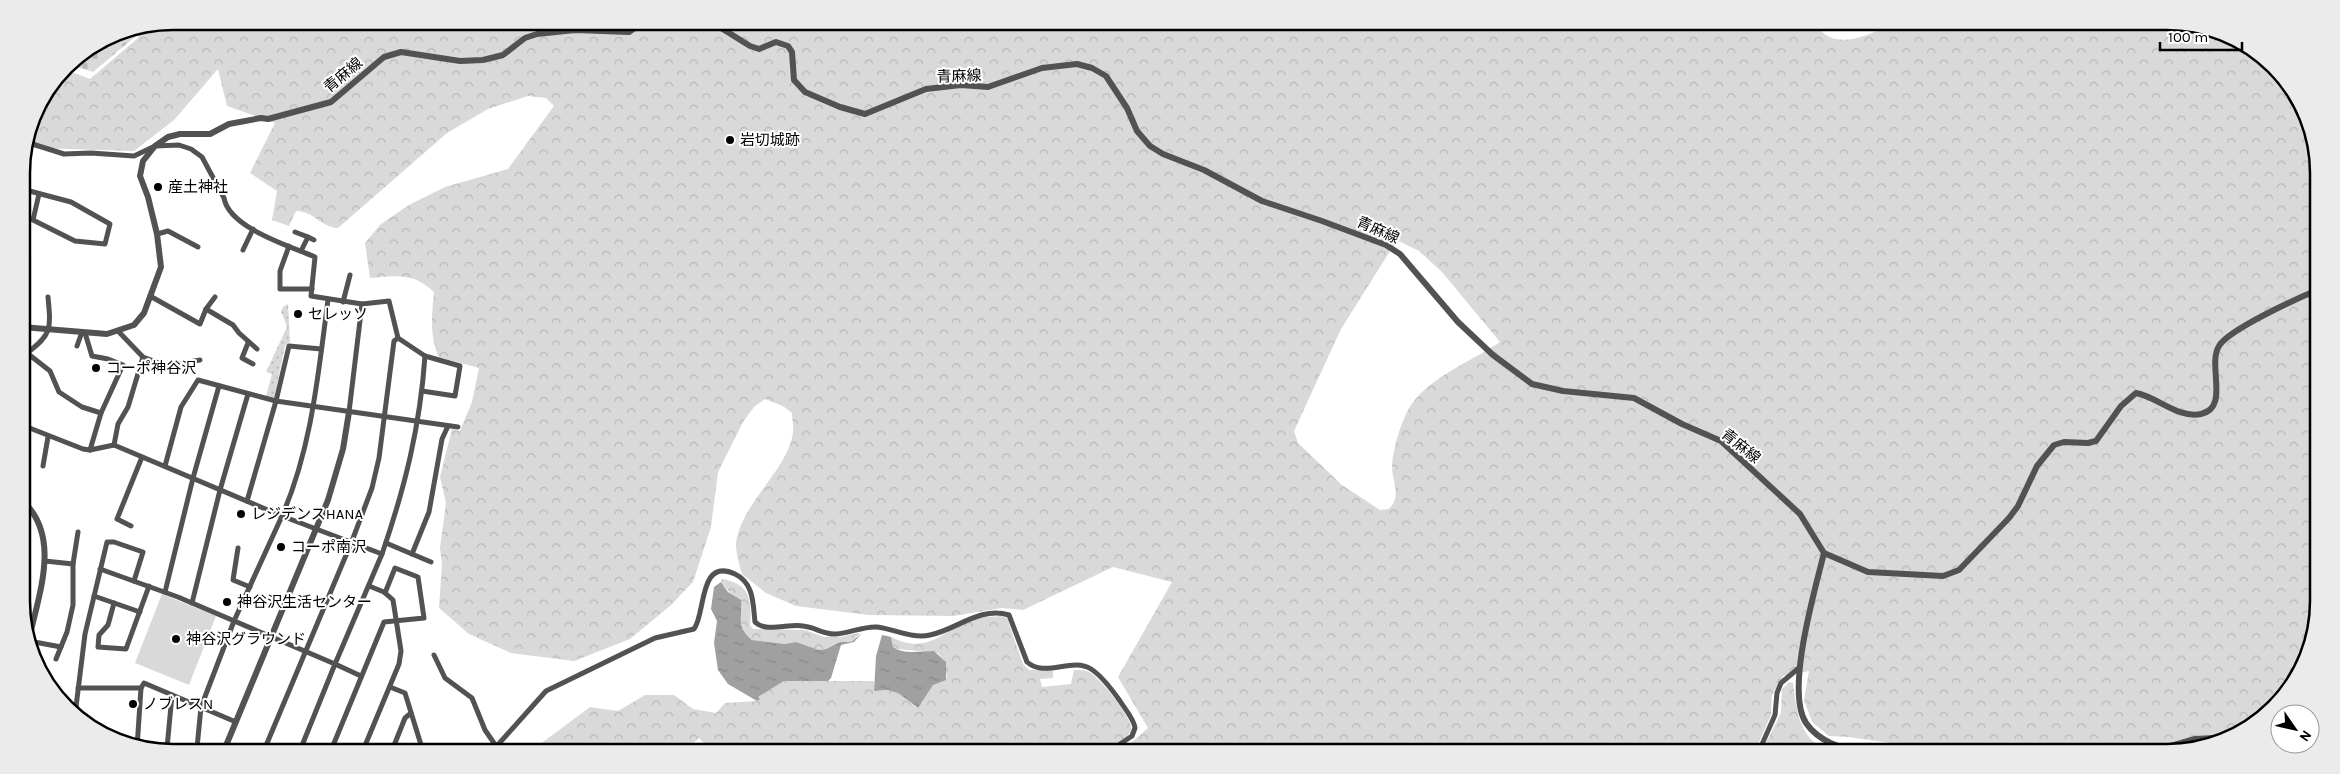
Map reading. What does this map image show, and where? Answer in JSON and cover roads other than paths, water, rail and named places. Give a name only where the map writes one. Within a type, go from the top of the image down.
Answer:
[{"type":"street","name":"青麻線","points":[[33,144],[64,154],[91,153],[134,156],[168,138],[180,134],[210,134],[229,124],[261,118],[268,119],[322,106],[331,102],[384,57],[393,53],[402,52],[460,61],[483,60],[503,55],[525,38],[537,34],[575,30],[629,32],[632,30]]},
{"type":"street","name":"青麻線","points":[[724,30],[750,46],[759,49],[776,42],[788,46],[792,52],[794,80],[805,92],[840,107],[865,114],[926,90],[960,85],[988,88],[1042,68],[1076,64],[1092,68],[1106,76],[1127,108],[1137,131],[1150,146],[1163,154],[1204,170],[1262,200],[1386,246],[1400,254],[1458,322],[1493,355],[1532,384],[1563,391],[1634,398],[1682,424],[1721,441],[1800,514],[1824,554]]},
{"type":"street","points":[[30,328],[84,332],[118,331],[134,324],[144,313],[161,267],[157,234],[148,197],[140,176],[143,161],[155,146],[179,145],[191,149],[202,157],[224,198],[225,205],[242,224],[315,257],[310,296],[362,304],[389,301],[398,338],[425,356],[460,366],[455,396],[422,391]]},
{"type":"street","points":[[30,192],[71,202],[110,224],[105,244],[75,241],[33,220],[38,194]]},
{"type":"street","points":[[243,250],[252,229]]},
{"type":"street","points":[[157,234],[168,231],[198,248]]},
{"type":"street","points":[[295,232],[314,240]]},
{"type":"street","points":[[302,251],[308,238]]},
{"type":"street","points":[[289,246],[280,272],[280,289],[312,290]]},
{"type":"street","points":[[343,302],[350,275]]},
{"type":"street","points":[[1832,744],[1824,740],[1805,722],[1798,694],[1800,667],[1824,554],[1868,572],[1943,576],[1959,570],[2009,518],[2018,506],[2037,466],[2054,445],[2064,442],[2088,443],[2096,441],[2121,406],[2136,393],[2192,415],[2206,413],[2212,408],[2217,395],[2214,372],[2215,356],[2225,338],[2310,294]]},
{"type":"street","points":[[150,296],[200,324],[206,309],[215,297]]},
{"type":"street","points":[[30,351],[44,340],[48,329],[50,317],[48,297]]},
{"type":"street","points":[[196,744],[201,707],[234,621],[282,516],[301,467],[314,407],[328,300]]},
{"type":"street","points":[[227,744],[316,530],[338,466],[349,412],[362,304]]},
{"type":"street","points":[[206,309],[234,325],[248,343],[257,349]]},
{"type":"street","points":[[118,331],[143,357],[167,366],[200,360]]},
{"type":"street","points":[[77,346],[84,332]]},
{"type":"street","points":[[84,332],[92,356],[108,359],[123,365],[101,413],[90,450]]},
{"type":"street","points":[[267,744],[352,542],[372,488],[379,458],[394,341],[398,338]]},
{"type":"street","points":[[248,343],[242,358],[253,364]]},
{"type":"street","points":[[247,501],[276,402],[289,346],[321,349]]},
{"type":"street","points":[[303,744],[382,554],[406,483],[422,391],[425,356]]},
{"type":"street","points":[[114,445],[118,424],[128,408],[143,357]]},
{"type":"street","points":[[30,358],[50,371],[59,392],[82,407],[101,413]]},
{"type":"street","points":[[165,466],[182,407],[198,380],[276,402],[458,427]]},
{"type":"street","points":[[165,592],[193,478],[219,386]]},
{"type":"street","points":[[192,603],[220,490],[248,394]]},
{"type":"street","points":[[412,554],[429,512],[442,439],[448,426]]},
{"type":"street","points":[[30,428],[48,437],[90,450],[114,445],[316,530],[382,554]]},
{"type":"street","points":[[43,466],[48,437]]},
{"type":"street","points":[[131,526],[116,520],[142,456]]},
{"type":"street","points":[[30,509],[36,516],[46,544],[45,561],[32,625]]},
{"type":"street","points":[[56,659],[74,605],[73,564],[78,532]]},
{"type":"street","points":[[76,705],[85,634],[106,543],[114,542],[143,552],[134,581]]},
{"type":"street","points":[[386,543],[431,562]]},
{"type":"street","points":[[238,548],[233,580],[250,588]]},
{"type":"street","points":[[45,561],[73,564]]},
{"type":"street","points":[[334,744],[384,622],[424,618],[418,577],[394,568],[385,593]]},
{"type":"street","points":[[100,569],[192,603],[361,676]]},
{"type":"street","points":[[498,744],[546,691],[655,638],[694,629],[701,617],[706,584],[719,572],[726,572],[740,576],[746,581],[754,601],[756,622],[765,626],[802,625],[824,634],[836,634],[876,627],[918,636],[929,636],[979,615],[1002,613],[1009,615],[1027,662],[1030,665],[1046,668],[1076,666],[1090,668],[1113,691],[1136,728],[1132,736],[1120,744]]},
{"type":"street","points":[[114,603],[108,625],[99,635],[99,648],[127,648],[148,586]]},
{"type":"street","points":[[366,744],[399,664],[401,651],[393,600],[385,593],[369,586]]},
{"type":"street","points":[[94,596],[140,612]]},
{"type":"street","points":[[37,642],[61,647]]},
{"type":"street","points":[[434,655],[445,678],[472,698],[485,730],[493,744]]},
{"type":"street","points":[[1762,744],[1775,715],[1777,693],[1781,683],[1800,667]]},
{"type":"street","points":[[138,739],[141,688],[144,683],[236,722]]},
{"type":"street","points":[[390,687],[405,693],[421,744]]},
{"type":"street","points":[[78,688],[141,688]]},
{"type":"street","points":[[167,744],[172,695]]},
{"type":"street","points":[[395,744],[405,718],[411,713]]},
{"type":"street","points":[[2178,744],[2195,739],[2206,738]]},
{"type":"water","points":[[721,582],[728,592],[741,600],[743,630],[752,640],[785,644],[796,642],[819,650],[826,649],[840,642],[851,642],[862,633],[854,642],[841,645],[831,678],[828,681],[784,681],[758,697],[760,699],[757,701],[728,684],[718,670],[714,643],[717,621],[711,609],[714,587]]},
{"type":"water","points":[[882,635],[891,637],[893,647],[897,649],[907,652],[934,651],[946,662],[946,680],[933,685],[918,708],[898,693],[887,690],[874,691],[876,656]]},
{"type":"place","name":"岩切城跡","points":[[730,140]]},
{"type":"place","name":"産土神社","points":[[158,187]]},
{"type":"place","name":"セレッソ","points":[[298,314]]},
{"type":"place","name":"コーポ神谷沢","points":[[96,368]]},
{"type":"place","name":"レジデンスHANA","points":[[241,514]]},
{"type":"place","name":"コーポ南沢","points":[[281,547]]},
{"type":"place","name":"神谷沢生活センター","points":[[227,602]]},
{"type":"place","name":"神谷沢グラウンド","points":[[176,639]]},
{"type":"place","name":"ノブレスN","points":[[133,704]]}]
